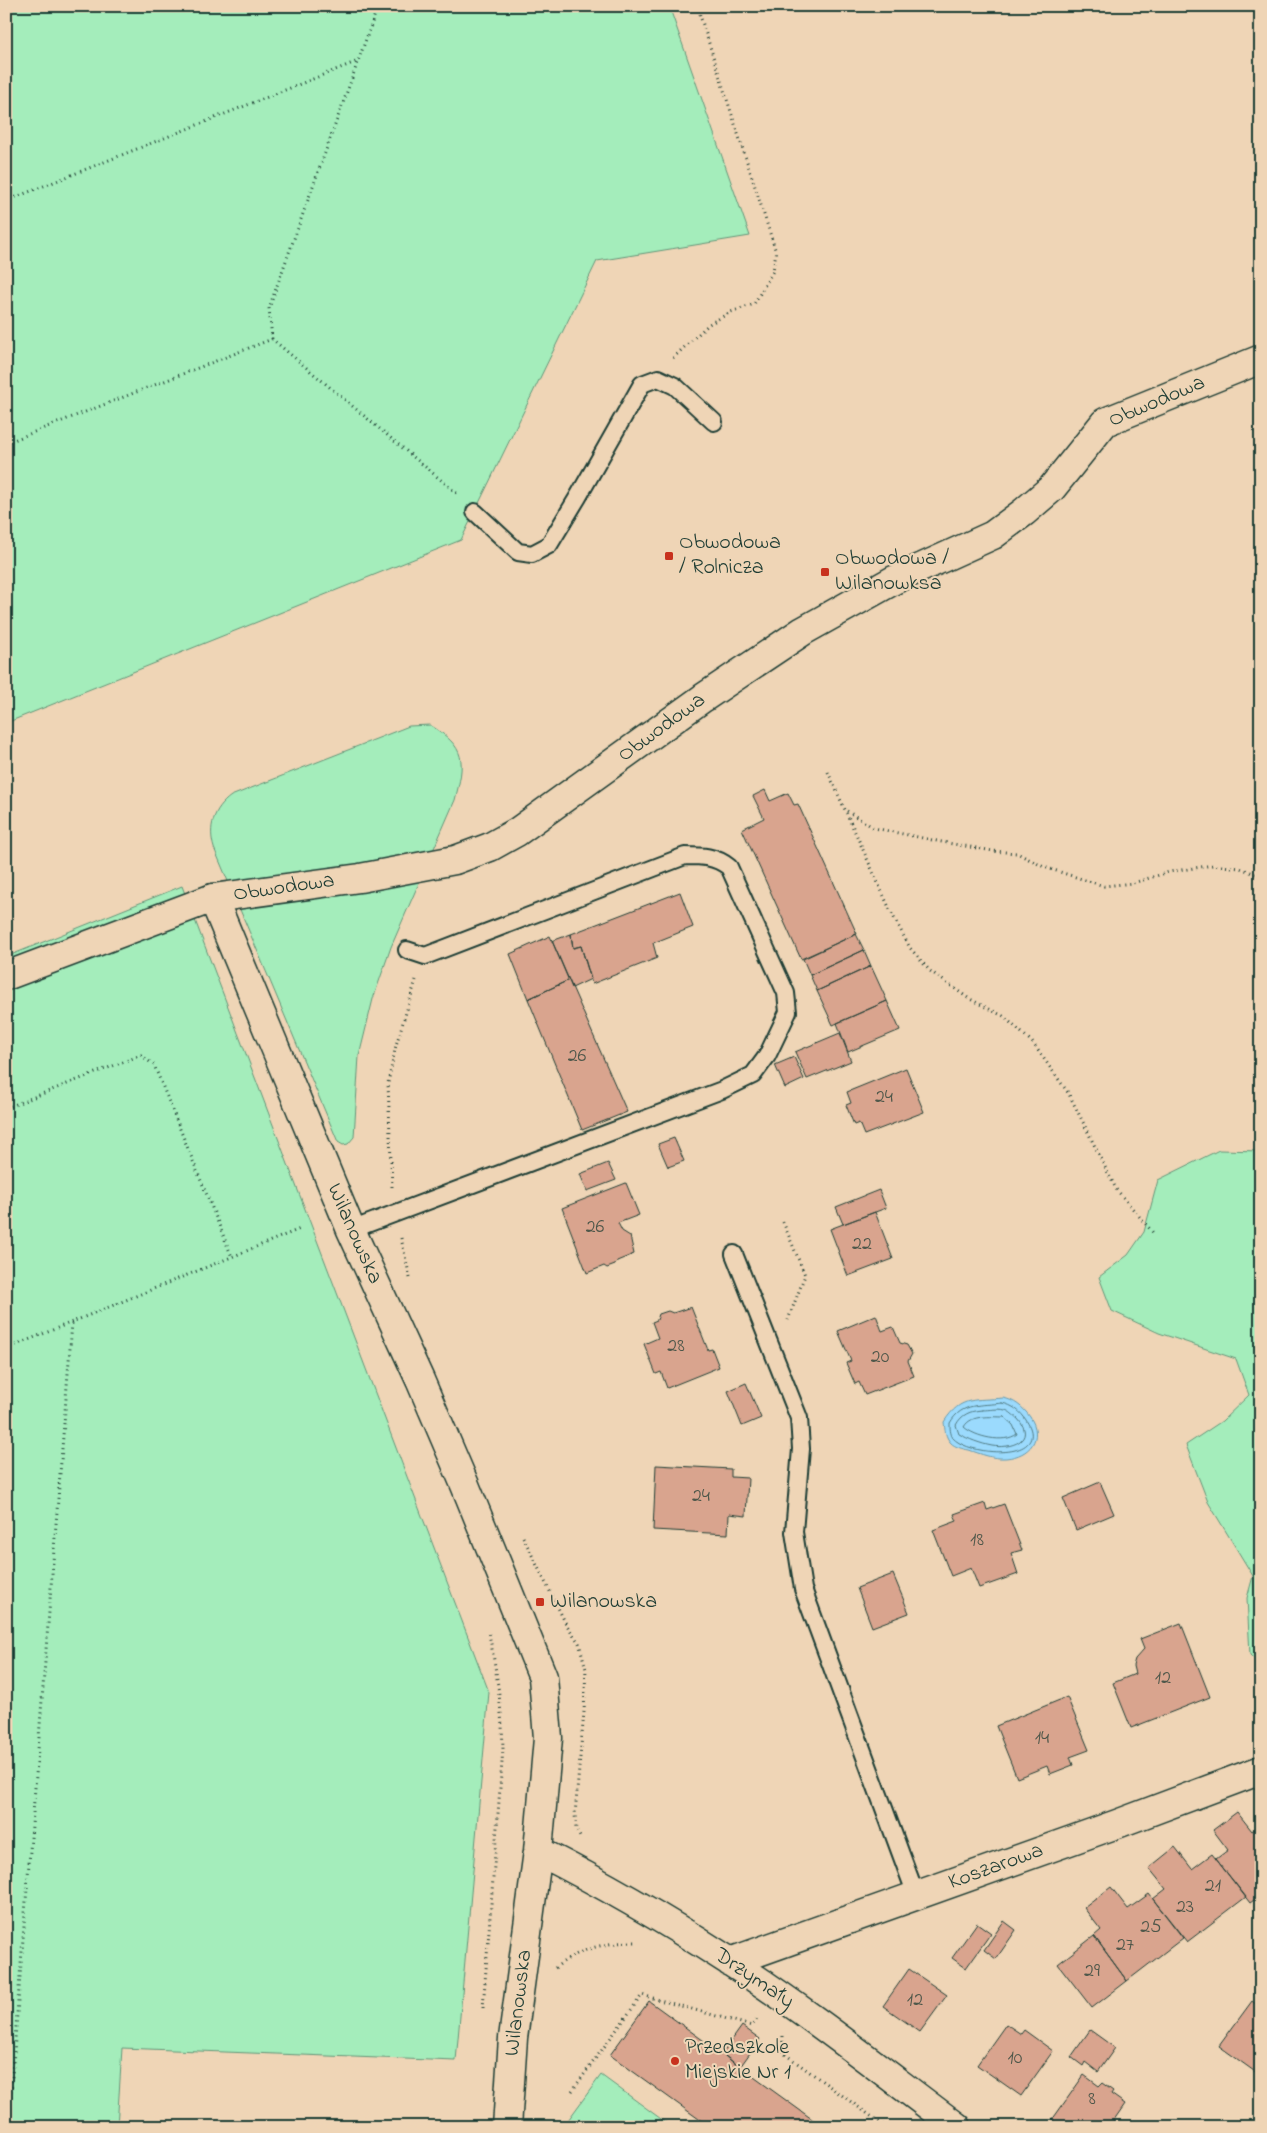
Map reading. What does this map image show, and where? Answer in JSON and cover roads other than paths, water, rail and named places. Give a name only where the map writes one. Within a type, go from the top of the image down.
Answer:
[{"type":"street","name":"Obwodowa","points":[[6,976],[214,898],[360,878],[455,860],[490,847],[518,832],[703,698],[803,631],[894,580],[993,535],[1052,488],[1105,422],[1261,359]]},
{"type":"street","name":"Wilanowska","points":[[214,898],[351,1230],[458,1468],[543,1677],[548,1738],[538,1851],[513,2038],[507,2127]]},
{"type":"street","name":"Koszarowa","points":[[730,1962],[1117,1824],[1261,1770]]},
{"type":"street","name":"Drzymały","points":[[538,1851],[603,1884],[730,1962],[801,2011],[957,2127]]},
{"type":"lane","points":[[475,512],[518,552],[532,554],[549,545],[642,384],[658,378],[675,386],[714,422]]},
{"type":"lane","points":[[351,1230],[395,1211],[730,1086],[753,1074],[767,1056],[788,1012],[786,992],[729,867],[720,859],[705,856],[685,856],[425,956],[406,950]]},
{"type":"lane","points":[[734,1254],[799,1418],[801,1449],[794,1532],[803,1589],[916,1895]]},
{"type":"water","points":[[1003,1398],[1015,1402],[1021,1407],[1034,1425],[1035,1439],[1028,1450],[1014,1457],[996,1458],[959,1448],[949,1441],[944,1422],[957,1407],[970,1401]]},
{"type":"place","name":"Obwodowa / Rolnicza","points":[[669,556]]},
{"type":"place","name":"Obwodowa / Wilanowksa","points":[[825,572]]},
{"type":"place","name":"Wilanowska","points":[[540,1602]]},
{"type":"place","name":"Przedszkole Miejskie Nr 1","points":[[675,2061]]}]
